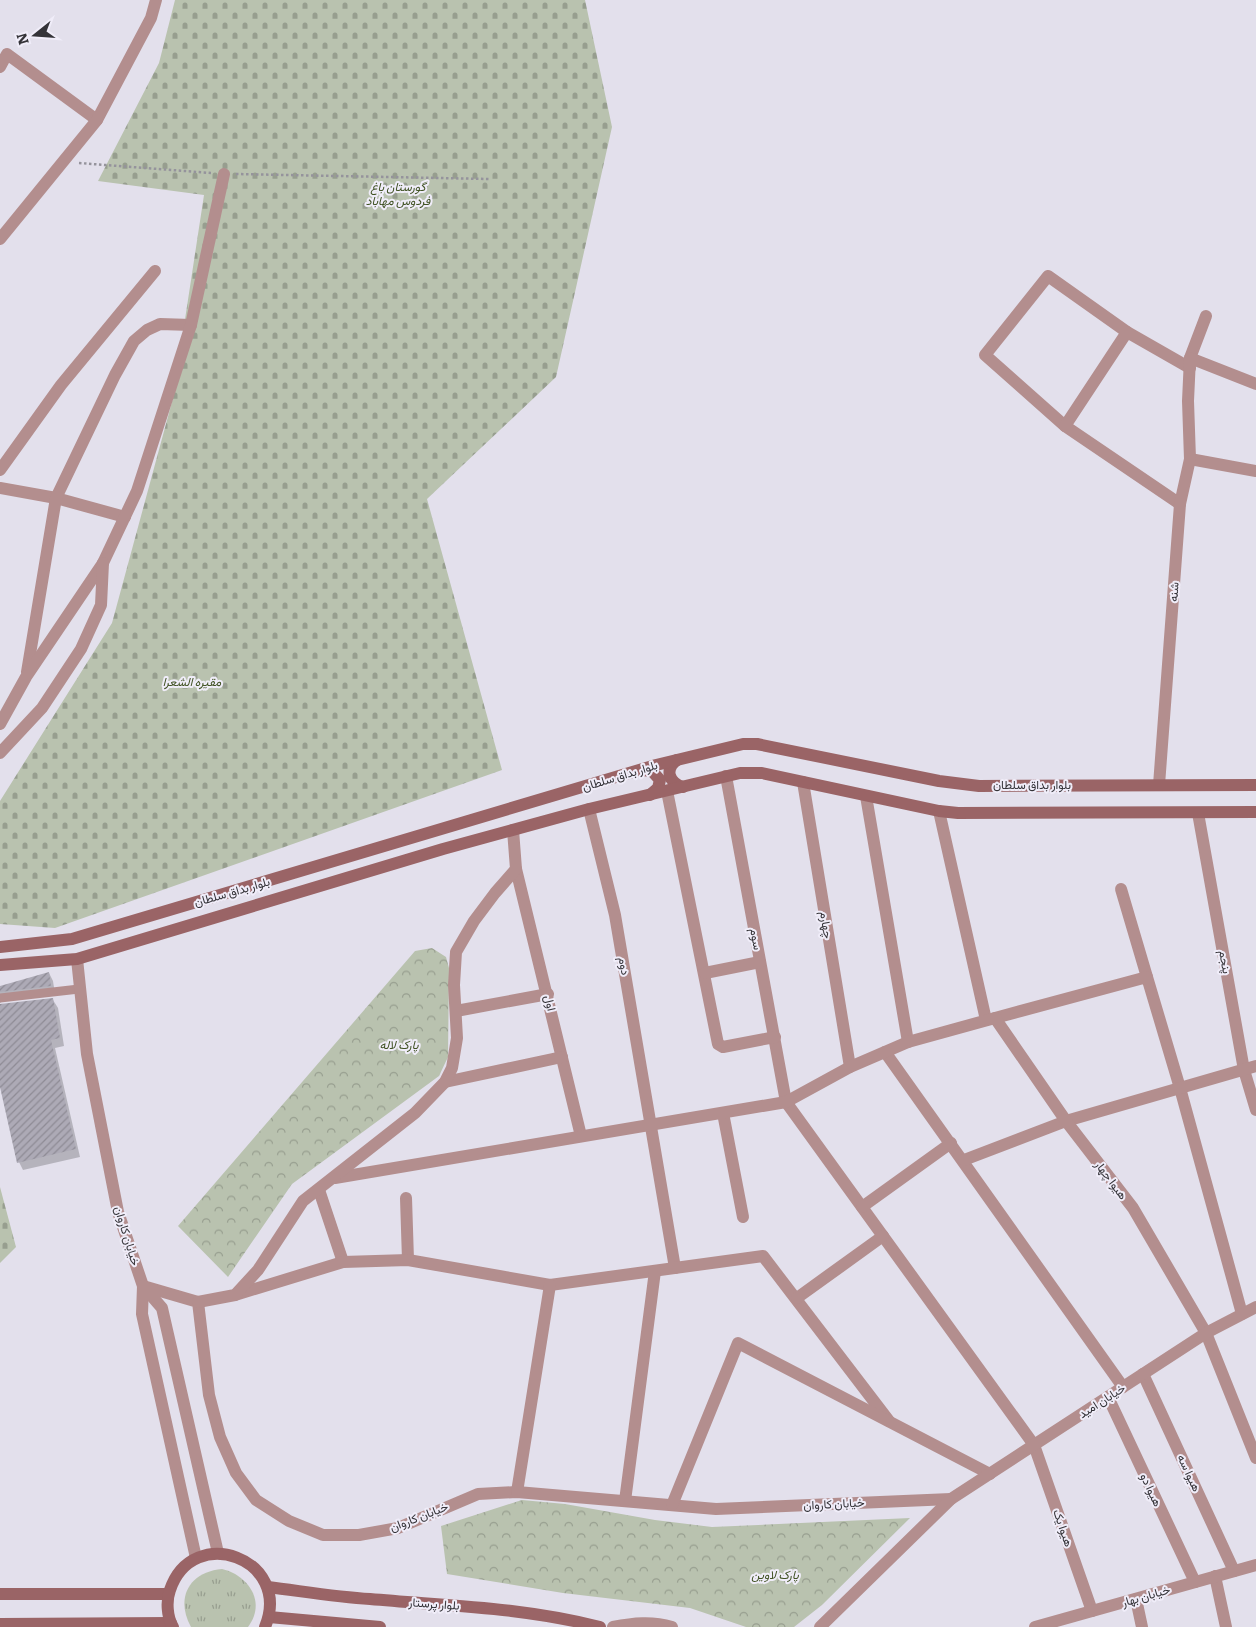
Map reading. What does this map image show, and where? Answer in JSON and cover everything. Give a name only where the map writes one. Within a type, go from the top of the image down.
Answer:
[{"type":"main road","name":"بلوار بداق سلطان","points":[[0,946],[72,939],[727,746],[757,744],[960,784],[1256,785]]},
{"type":"main road","points":[[676,760],[670,766],[670,776],[674,783],[683,787]]},
{"type":"main road","points":[[641,770],[652,771],[660,780],[658,788],[650,795]]},
{"type":"main road","name":"بلوار بداق سلطان","points":[[0,965],[77,959],[512,830],[726,776],[750,772],[939,812],[980,815],[1256,812]]},
{"type":"main road","points":[[0,1624],[172,1625],[168,1609],[168,1594],[178,1573],[196,1558],[218,1553],[234,1555],[248,1562],[260,1573],[268,1587],[270,1602],[267,1622],[380,1627]]},
{"type":"main road","name":"بلوار پرستار","points":[[268,1587],[368,1599],[494,1608],[564,1618],[600,1627]]},
{"type":"main road","points":[[0,1594],[168,1594]]},
{"type":"street","points":[[0,239],[97,120],[151,18],[156,0]]},
{"type":"street","points":[[0,67],[4,52],[97,120]]},
{"type":"street","points":[[0,724],[26,676],[103,563],[137,491],[191,325],[224,174]]},
{"type":"street","points":[[0,470],[61,385],[155,270]]},
{"type":"street","points":[[1180,504],[1065,426],[985,355],[1048,276],[1127,332],[1190,363],[1256,384]]},
{"type":"street","name":"شنه","points":[[1159,785],[1180,504],[1190,459],[1188,401],[1190,363],[1206,316]]},
{"type":"street","points":[[26,676],[56,498],[115,375],[134,341],[146,330],[160,324],[191,325]]},
{"type":"street","points":[[1065,426],[1127,332]]},
{"type":"street","points":[[1190,459],[1256,471]]},
{"type":"street","points":[[0,488],[56,498],[125,517]]},
{"type":"street","points":[[0,753],[42,708],[80,649],[101,604],[103,563]]},
{"type":"street","name":"سوم","points":[[726,776],[786,1102]]},
{"type":"street","name":"چهارم","points":[[803,782],[850,1067]]},
{"type":"street","points":[[667,791],[720,1047],[774,1038]]},
{"type":"street","points":[[866,796],[908,1042]]},
{"type":"street","name":"دوم","points":[[589,810],[615,916],[653,1124],[675,1268]]},
{"type":"street","points":[[939,812],[991,1019]]},
{"type":"street","name":"پنجم","points":[[1198,812],[1250,1068],[1256,1110]]},
{"type":"street","name":"اول","points":[[512,830],[516,869],[548,994],[581,1136]]},
{"type":"street","points":[[235,1295],[258,1270],[303,1201],[335,1178],[415,1113],[445,1082],[452,1068],[457,1038],[454,985],[456,952],[474,921],[495,892],[516,869]]},
{"type":"street","points":[[1121,889],[1180,1088],[1242,1314]]},
{"type":"street","name":"خیابان کاروان","points":[[77,959],[88,1054],[118,1212],[143,1286]]},
{"type":"street","points":[[705,974],[760,962]]},
{"type":"street","points":[[335,1178],[786,1102],[850,1067],[908,1042],[1147,977]]},
{"type":"street","points":[[456,1010],[548,994]]},
{"type":"street","name":"هیوا چهار","points":[[991,1019],[1133,1208],[1206,1333],[1256,1458]]},
{"type":"street","points":[[885,1052],[964,1160],[1123,1387]]},
{"type":"street","points":[[445,1082],[562,1057]]},
{"type":"street","points":[[964,1160],[1066,1120],[1250,1068]]},
{"type":"street","name":"هیوا یک","points":[[786,1102],[1034,1445],[1092,1610]]},
{"type":"street","points":[[723,1113],[743,1217]]},
{"type":"street","points":[[862,1208],[951,1142]]},
{"type":"street","points":[[318,1190],[343,1262]]},
{"type":"street","points":[[406,1198],[408,1260]]},
{"type":"street","points":[[797,1298],[883,1236]]},
{"type":"street","points":[[143,1286],[198,1302],[235,1295],[343,1262],[408,1260],[550,1285],[763,1256],[797,1298],[889,1421]]},
{"type":"street","points":[[625,1501],[655,1271]]},
{"type":"street","points":[[517,1492],[550,1285]]},
{"type":"street","points":[[143,1286],[162,1308],[218,1553]]},
{"type":"street","points":[[143,1286],[142,1314],[196,1558]]},
{"type":"street","name":"خیابان کاروان","points":[[198,1302],[209,1395],[220,1437],[236,1473],[256,1500],[289,1521],[322,1535],[359,1535],[398,1528],[478,1494],[517,1492],[716,1510],[951,1499]]},
{"type":"street","name":"خیابان امید","points":[[820,1627],[951,1499],[1206,1333],[1256,1307]]},
{"type":"street","points":[[142,1314],[162,1308]]},
{"type":"street","points":[[672,1506],[738,1343],[990,1474]]},
{"type":"street","name":"هیوا سه","points":[[1143,1374],[1234,1571]]},
{"type":"street","name":"هیوا دو","points":[[1108,1397],[1195,1582]]},
{"type":"street","name":"خیابان بهار","points":[[1035,1627],[1056,1624],[1092,1610],[1256,1565]]},
{"type":"street","points":[[1215,1576],[1226,1627]]},
{"type":"street","points":[[1136,1599],[1142,1627]]},
{"type":"street","points":[[613,1627],[635,1622],[672,1627]]},
{"type":"lane","points":[[0,998],[80,989]]},
{"type":"path","points":[[63,162],[224,174],[489,179]]},
{"type":"green space","name":"گورستان باغ فردوس مهاباد","points":[[175,0],[585,0],[612,127],[556,377],[427,499],[502,770],[55,928],[0,924],[0,801],[112,623],[173,398],[204,195],[98,181],[159,63]]},
{"type":"green space","name":"پارک لاله","points":[[432,948],[446,957],[449,968],[448,1057],[439,1076],[292,1184],[228,1277],[178,1226],[415,951]]},
{"type":"green space","points":[[0,1187],[16,1247],[0,1263]]},
{"type":"green space","name":"پارک لاوین","points":[[522,1500],[565,1504],[655,1520],[712,1527],[910,1518],[822,1605],[794,1627],[746,1627],[690,1608],[563,1593],[447,1574],[441,1526]]},
{"type":"green space","points":[[222,1569],[240,1577],[247,1583],[255,1599],[256,1608],[253,1618],[248,1627],[191,1627],[184,1606],[188,1588],[201,1575]]},
{"type":"building","points":[[49,972],[51,986],[0,992],[0,986]]},
{"type":"building","points":[[53,998],[60,1038],[51,1040],[76,1149],[17,1163],[0,1087],[0,1004]]},
{"type":"park label","name":"مقیره الشعرا","points":[[192,682]]}]
